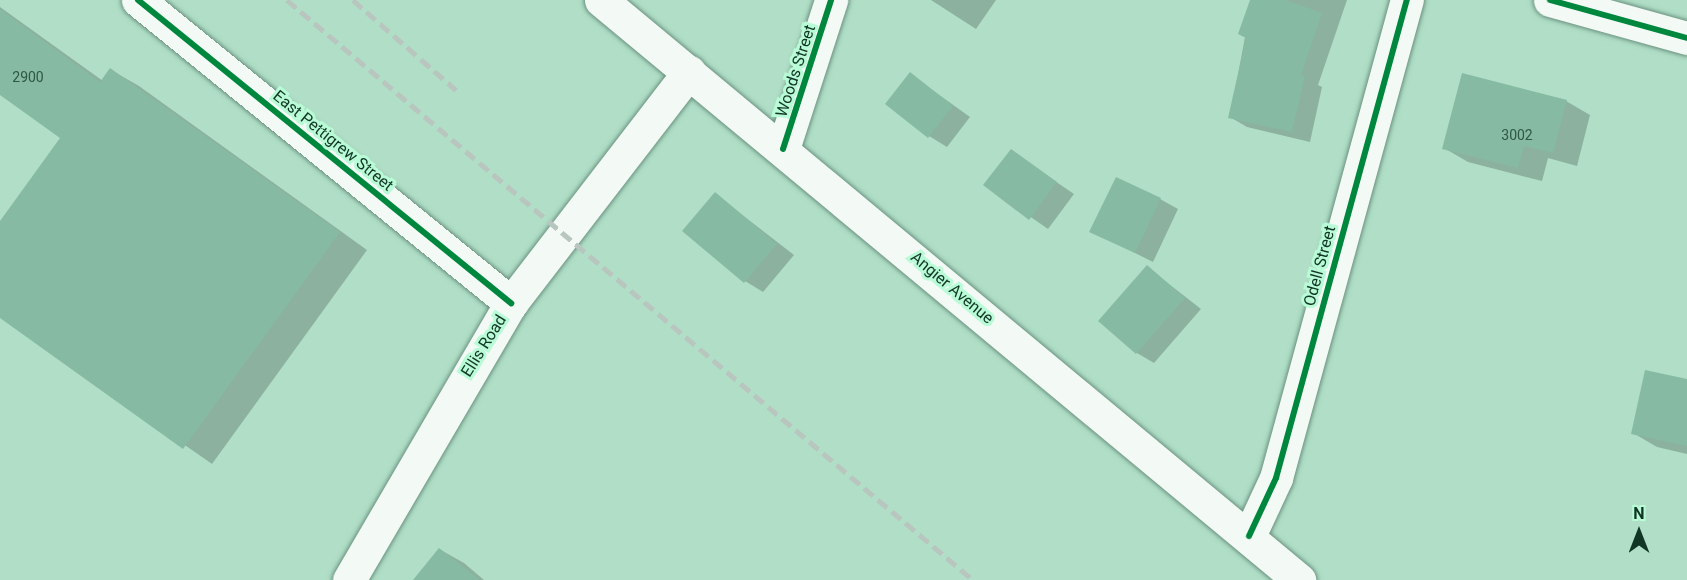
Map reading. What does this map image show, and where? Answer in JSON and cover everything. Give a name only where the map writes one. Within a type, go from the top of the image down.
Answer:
[{"type":"main road","name":"East Pettigrew Street","points":[[138,0],[511,303]]},
{"type":"main road","name":"Angier Avenue","points":[[601,0],[783,148],[1299,580]]},
{"type":"main road","name":"Woods Street","points":[[783,148],[831,0]]},
{"type":"main road","name":"Odell Street","points":[[1249,536],[1276,478],[1407,0]]},
{"type":"main road","points":[[1550,0],[1687,38]]},
{"type":"main road","name":"Ellis Road","points":[[349,580],[511,303],[689,72]]},
{"type":"building","points":[[1250,0],[1286,0],[1322,13],[1301,75],[1305,76],[1292,132],[1228,118],[1246,38],[1238,34]]},
{"type":"building","points":[[0,9],[100,82],[110,68],[340,232],[183,449],[0,318],[0,221],[60,138],[0,95]]},
{"type":"building","points":[[910,72],[953,106],[928,138],[885,104]]},
{"type":"building","points":[[1462,73],[1567,100],[1553,153],[1524,146],[1518,168],[1442,149]]},
{"type":"building","points":[[1011,149],[1057,182],[1029,220],[983,185]]},
{"type":"building","points":[[1116,177],[1161,198],[1135,253],[1089,232]]},
{"type":"building","points":[[715,192],[777,244],[744,283],[682,231]]},
{"type":"building","points":[[1147,265],[1185,298],[1136,354],[1098,321]]},
{"type":"building","points":[[1645,370],[1687,379],[1687,446],[1631,434]]},
{"type":"building","points":[[439,548],[480,580],[413,580]]},
{"type":"railway","points":[[287,0],[973,580]]},
{"type":"railway","points":[[353,0],[456,90]]},
{"type":"cycle path","points":[[138,0],[511,303]]},
{"type":"cycle path","points":[[783,149],[831,0]]},
{"type":"cycle path","points":[[1249,536],[1276,478],[1407,0]]},
{"type":"cycle path","points":[[1550,0],[1687,38]]}]
